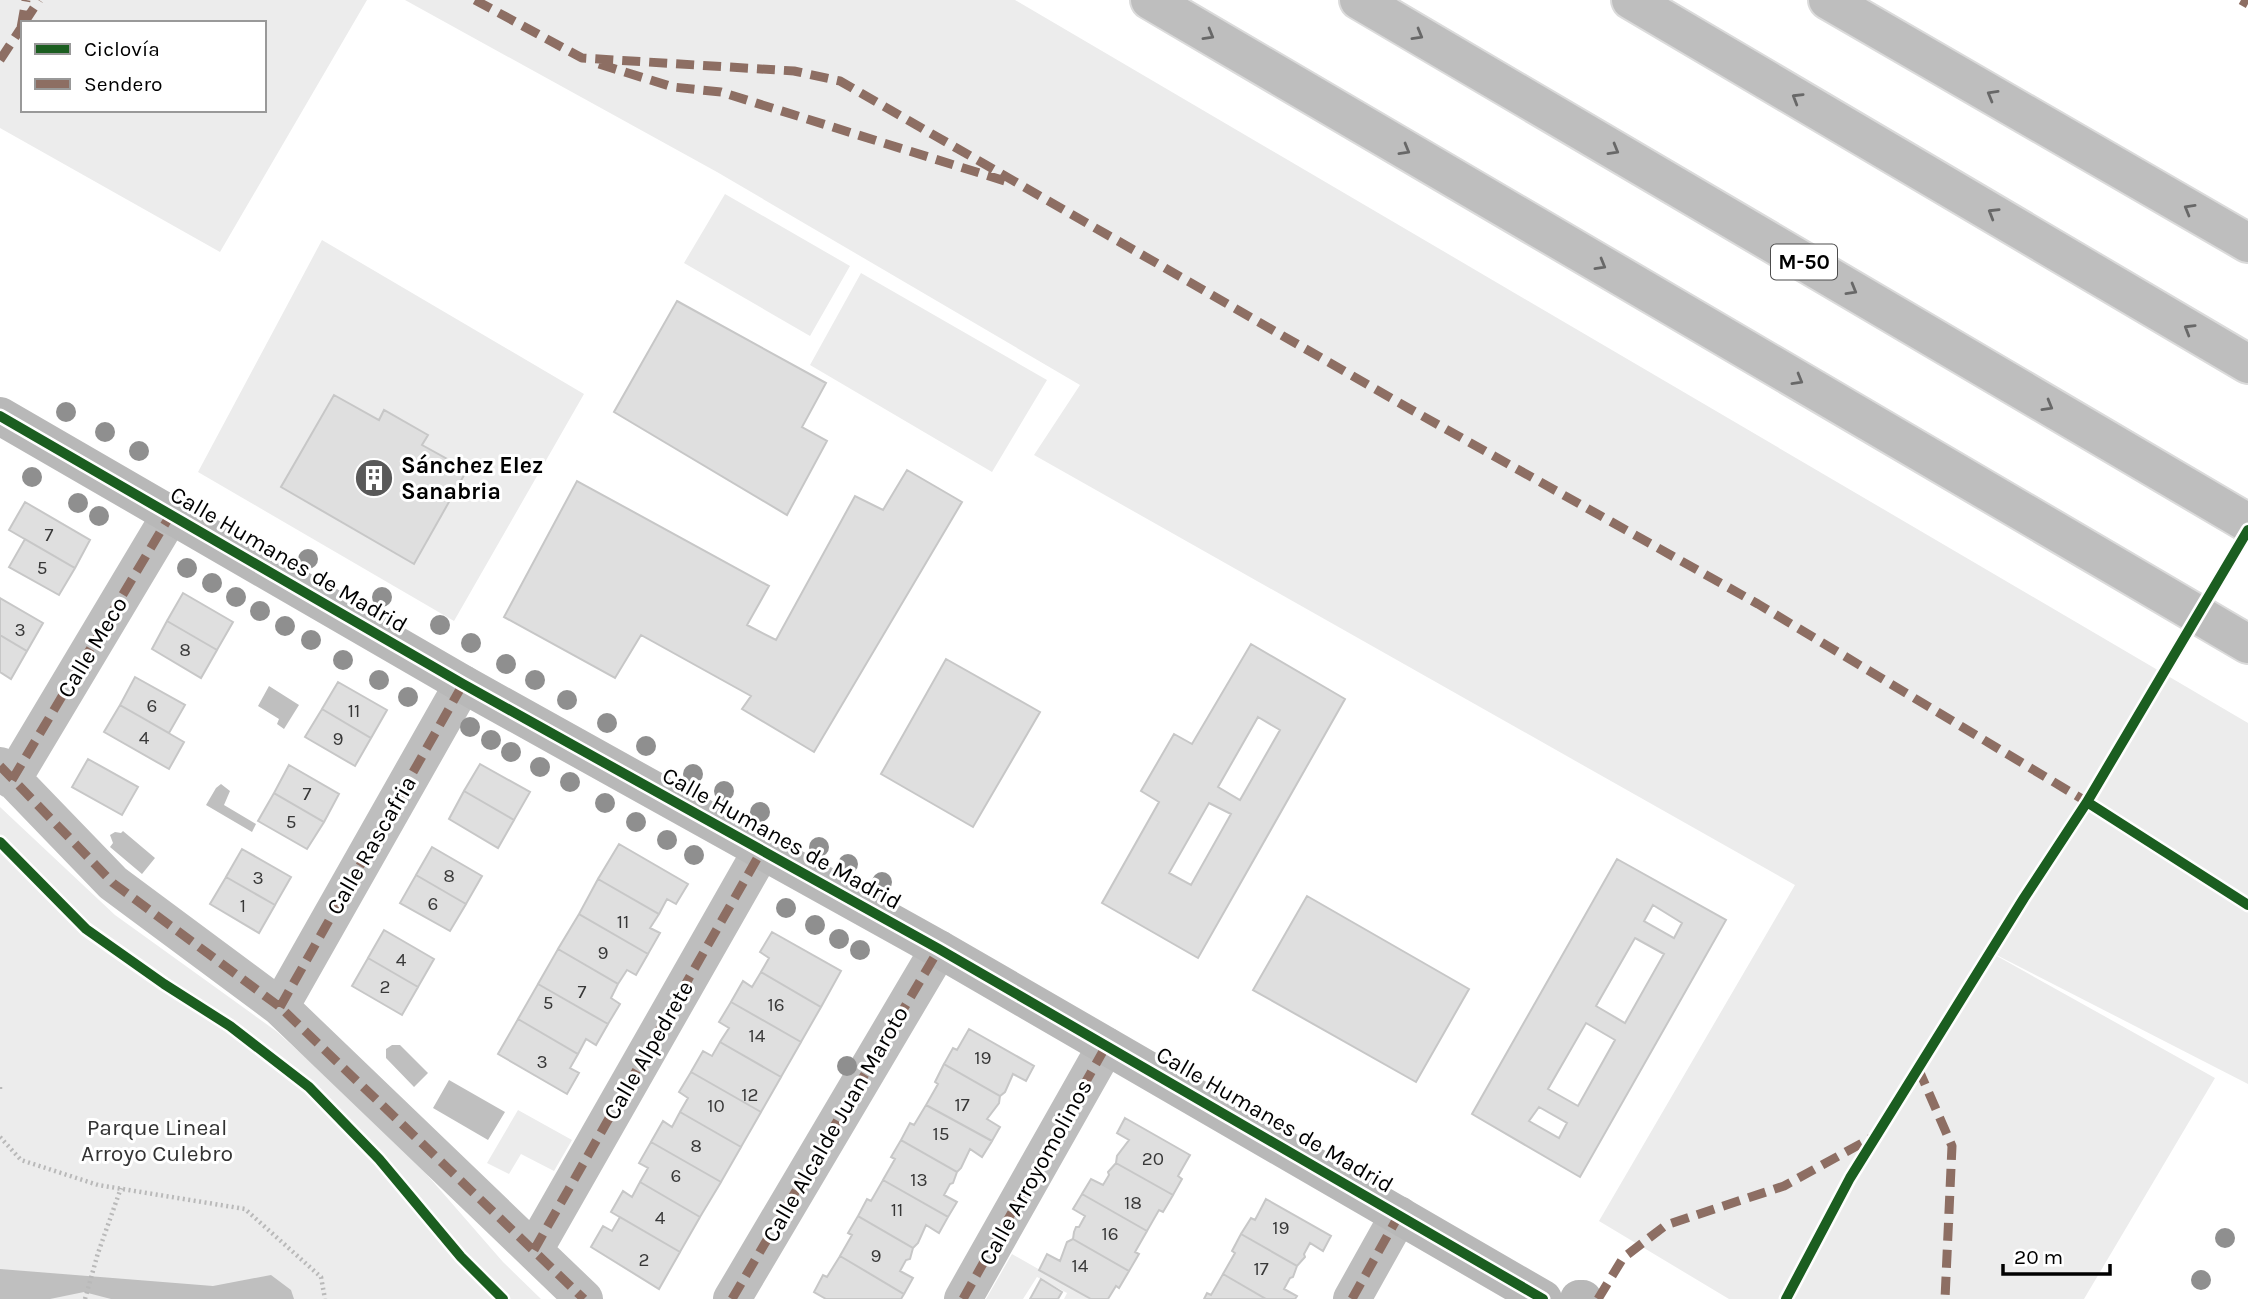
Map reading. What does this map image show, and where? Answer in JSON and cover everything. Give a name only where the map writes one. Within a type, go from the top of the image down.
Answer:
[{"type":"main road","points":[[1150,0],[2248,644]]},
{"type":"main road","name":"M-50","points":[[1359,0],[2248,523]]},
{"type":"main road","points":[[1631,0],[2248,364]]},
{"type":"main road","points":[[1828,0],[2248,243]]},
{"type":"main road","name":"Calle Meco","points":[[6,773],[171,514]]},
{"type":"main road","name":"Calle Rascafria","points":[[280,1007],[463,684]]},
{"type":"main road","points":[[6,773],[113,883],[280,1007],[584,1299]]},
{"type":"main road","name":"Calle Alpedrete","points":[[534,1250],[762,850]]},
{"type":"main road","name":"Calle Alcalde Juan Maroto","points":[[732,1299],[939,949]]},
{"type":"main road","name":"Calle Arroyomolinos","points":[[963,1299],[1106,1046]]},
{"type":"main road","points":[[1352,1299],[1399,1215]]},
{"type":"street","name":"Calle Humanes de Madrid","points":[[0,416],[463,684],[939,949],[1543,1299]]},
{"type":"path","points":[[0,1137],[21,1160],[98,1185],[245,1209],[321,1276],[325,1299]]},
{"type":"path","points":[[85,1299],[121,1188]]},
{"type":"green space","points":[[0,0],[367,0],[220,252],[0,128]]},
{"type":"green space","points":[[405,0],[1015,0],[2248,723],[2248,1084],[1979,946],[2215,1078],[2084,1299],[1729,1299],[1599,1221],[1795,885],[1034,455],[1080,385],[717,172]]},
{"type":"green space","points":[[725,194],[850,266],[810,336],[684,263]]},
{"type":"green space","points":[[322,240],[584,394],[454,621],[198,472]]},
{"type":"green space","points":[[861,273],[1047,380],[992,472],[810,365]]},
{"type":"green space","name":"Parque Lineal Arroyo Culebro","points":[[0,807],[115,915],[276,1031],[395,1138],[503,1262],[541,1299],[0,1299]]},
{"type":"green space","points":[[518,1110],[572,1140],[554,1171],[521,1154],[509,1174],[487,1163]]},
{"type":"green space","points":[[1012,1254],[1091,1299],[1064,1299],[1067,1293],[1037,1277],[1023,1299],[986,1299]]},
{"type":"shaded area","points":[[269,686],[299,705],[284,729],[277,724],[279,719],[258,706]]},
{"type":"shaded area","points":[[221,784],[230,791],[224,805],[256,824],[252,832],[206,805]]},
{"type":"shaded area","points":[[123,831],[155,858],[142,874],[110,847],[113,843],[110,835]]},
{"type":"shaded area","points":[[392,1045],[400,1045],[428,1073],[414,1087],[386,1058],[386,1049]]},
{"type":"shaded area","points":[[449,1080],[505,1112],[488,1140],[433,1108]]},
{"type":"shaded area","points":[[0,1269],[213,1286],[271,1275],[291,1290],[294,1299],[111,1299],[84,1292],[50,1299],[0,1299]]},
{"type":"building","points":[[677,301],[826,383],[802,427],[827,441],[787,515],[614,412]]},
{"type":"building","name":"Sánchez Elez Sanabria","points":[[334,395],[379,420],[384,410],[428,435],[422,445],[467,470],[414,564],[281,487]]},
{"type":"building","points":[[907,470],[962,502],[814,752],[742,709],[751,696],[641,635],[615,678],[504,617],[577,481],[769,586],[747,625],[776,640],[855,496],[883,510]]},
{"type":"building","points":[[25,502],[90,540],[75,568],[9,530]]},
{"type":"building","points":[[25,539],[75,568],[59,595],[9,567]]},
{"type":"building","points":[[183,593],[233,622],[217,650],[167,621]]},
{"type":"building","points":[[0,598],[43,623],[27,651],[0,635]]},
{"type":"building","points":[[167,621],[217,650],[201,678],[152,649]]},
{"type":"building","points":[[0,635],[27,651],[11,679],[0,672]]},
{"type":"building","points":[[1251,644],[1345,699],[1198,958],[1102,903],[1159,802],[1141,791],[1174,734],[1192,744]],"holes":[[[1258,717],[1280,730],[1240,800],[1218,787]],[[1209,803],[1231,814],[1191,885],[1169,873]]]},
{"type":"building","points":[[946,659],[1040,712],[973,827],[881,774]]},
{"type":"building","points":[[135,677],[185,705],[169,733],[120,705]]},
{"type":"building","points":[[338,682],[387,710],[371,738],[322,709]]},
{"type":"building","points":[[120,705],[184,742],[169,769],[104,732]]},
{"type":"building","points":[[322,709],[371,738],[355,766],[305,737]]},
{"type":"building","points":[[88,759],[138,787],[122,815],[72,787]]},
{"type":"building","points":[[480,764],[530,792],[514,820],[464,791]]},
{"type":"building","points":[[289,765],[339,794],[324,822],[274,793]]},
{"type":"building","points":[[464,791],[514,820],[498,848],[449,819]]},
{"type":"building","points":[[274,793],[324,822],[307,849],[258,821]]},
{"type":"building","points":[[619,844],[688,884],[676,904],[667,899],[659,914],[598,879]]},
{"type":"building","points":[[432,847],[482,876],[466,904],[416,875]]},
{"type":"building","points":[[242,849],[291,877],[275,905],[226,877]]},
{"type":"building","points":[[1617,859],[1726,920],[1580,1177],[1472,1114]],"holes":[[[1653,905],[1682,923],[1674,938],[1644,921]],[[1635,938],[1664,954],[1625,1023],[1596,1006]],[[1586,1023],[1615,1040],[1578,1106],[1548,1089]],[[1539,1107],[1567,1123],[1559,1138],[1529,1121]]]},
{"type":"building","points":[[416,875],[466,904],[450,931],[400,903]]},
{"type":"building","points":[[226,877],[275,905],[259,933],[210,904]]},
{"type":"building","points":[[598,879],[659,914],[650,928],[660,933],[648,954],[579,914]]},
{"type":"building","points":[[1307,896],[1469,989],[1416,1082],[1253,990]]},
{"type":"building","points":[[579,914],[648,954],[636,975],[627,970],[618,984],[558,949]]},
{"type":"building","points":[[384,930],[434,959],[418,987],[368,958]]},
{"type":"building","points":[[772,932],[841,971],[821,1007],[761,972],[769,958],[760,952]]},
{"type":"building","points":[[558,949],[618,984],[611,998],[620,1004],[608,1024],[538,984]]},
{"type":"building","points":[[368,958],[418,987],[402,1015],[352,986]]},
{"type":"building","points":[[761,972],[821,1007],[801,1042],[731,1002],[743,981],[752,987]]},
{"type":"building","points":[[538,984],[608,1024],[596,1045],[586,1039],[578,1054],[518,1019]]},
{"type":"building","points":[[731,1002],[801,1042],[781,1077],[720,1042],[729,1028],[719,1022]]},
{"type":"building","points":[[518,1019],[578,1054],[570,1068],[579,1073],[567,1094],[498,1054]]},
{"type":"building","points":[[969,1029],[1034,1066],[1026,1081],[1013,1074],[1005,1092],[1000,1096],[944,1064],[953,1048],[957,1050]]},
{"type":"building","points":[[720,1042],[781,1077],[761,1112],[691,1072],[703,1051],[712,1056]]},
{"type":"building","points":[[944,1064],[1000,1096],[999,1103],[987,1119],[1000,1127],[992,1141],[926,1105],[938,1084],[935,1082]]},
{"type":"building","points":[[691,1072],[761,1112],[741,1147],[680,1112],[688,1098],[679,1092]]},
{"type":"building","points":[[926,1105],[992,1141],[982,1157],[970,1149],[957,1172],[901,1140],[910,1123],[914,1125]]},
{"type":"building","points":[[680,1112],[741,1147],[721,1182],[651,1142],[663,1121],[672,1127]]},
{"type":"building","points":[[1125,1118],[1190,1155],[1178,1176],[1182,1179],[1173,1195],[1116,1163],[1117,1156],[1129,1140],[1117,1133]]},
{"type":"building","points":[[901,1140],[957,1172],[944,1195],[957,1202],[948,1217],[883,1180],[895,1159],[891,1157]]},
{"type":"building","points":[[651,1142],[721,1182],[700,1217],[640,1182],[648,1168],[639,1163]]},
{"type":"building","points":[[1116,1163],[1173,1195],[1163,1212],[1159,1210],[1147,1231],[1082,1194],[1091,1179],[1103,1185],[1108,1172]]},
{"type":"building","points":[[883,1180],[948,1217],[939,1233],[926,1225],[913,1248],[858,1216],[867,1199],[871,1201]]},
{"type":"building","points":[[640,1182],[700,1217],[680,1252],[611,1212],[623,1191],[632,1197]]},
{"type":"building","points":[[1082,1194],[1147,1231],[1135,1252],[1139,1254],[1129,1271],[1073,1239],[1076,1227],[1079,1227],[1085,1216],[1073,1209]]},
{"type":"building","points":[[1266,1199],[1331,1236],[1323,1251],[1310,1243],[1305,1257],[1297,1266],[1241,1234],[1251,1218],[1255,1220]]},
{"type":"building","points":[[858,1216],[913,1248],[910,1259],[906,1260],[900,1271],[913,1278],[904,1294],[840,1256],[852,1235],[848,1233]]},
{"type":"building","points":[[620,1217],[680,1252],[659,1289],[591,1247],[603,1226],[612,1231]]},
{"type":"building","points":[[1241,1234],[1297,1266],[1284,1289],[1297,1296],[1295,1299],[1266,1299],[1223,1274],[1235,1253],[1232,1251]]},
{"type":"building","points":[[1073,1239],[1129,1271],[1119,1288],[1116,1286],[1108,1299],[1091,1299],[1039,1270],[1047,1254],[1060,1261],[1067,1242]]},
{"type":"building","points":[[840,1256],[904,1294],[901,1299],[826,1299],[814,1292],[823,1275],[827,1277]]},
{"type":"building","points":[[1223,1274],[1266,1299],[1204,1299],[1207,1293],[1211,1295]]},
{"type":"building","points":[[1041,1279],[1062,1292],[1058,1299],[1030,1299]]},
{"type":"marked path","points":[[22,21],[26,0]]},
{"type":"marked path","points":[[25,21],[39,0]]},
{"type":"marked path","points":[[475,0],[582,58],[794,71],[840,81],[1410,409],[1758,604],[2092,805]]},
{"type":"marked path","points":[[2241,0],[2248,4]]},
{"type":"marked path","points":[[0,60],[21,28]]},
{"type":"marked path","points":[[599,64],[673,87],[721,92],[1005,181]]},
{"type":"marked path","points":[[12,780],[171,514]]},
{"type":"marked path","points":[[280,1007],[463,684]]},
{"type":"marked path","points":[[0,766],[113,883],[280,1007],[584,1299]]},
{"type":"marked path","points":[[534,1250],[762,850]]},
{"type":"marked path","points":[[732,1299],[939,949]]},
{"type":"marked path","points":[[963,1299],[1106,1046]]},
{"type":"marked path","points":[[1918,1068],[1952,1146],[1945,1299]]},
{"type":"marked path","points":[[1598,1299],[1623,1258],[1666,1225],[1784,1186],[1873,1137]]},
{"type":"marked path","points":[[1352,1299],[1399,1215]]},
{"type":"cycle path","points":[[0,416],[463,684],[939,949],[1543,1299]]},
{"type":"cycle path","points":[[1786,1299],[1850,1178],[2024,898],[2087,802],[2248,530]]},
{"type":"cycle path","points":[[2087,802],[2248,905]]},
{"type":"cycle path","points":[[0,842],[86,929],[230,1026],[309,1087],[379,1159],[461,1257],[503,1299]]},
{"type":"place","name":"Sánchez Elez Sanabria","points":[[374,478]]}]
